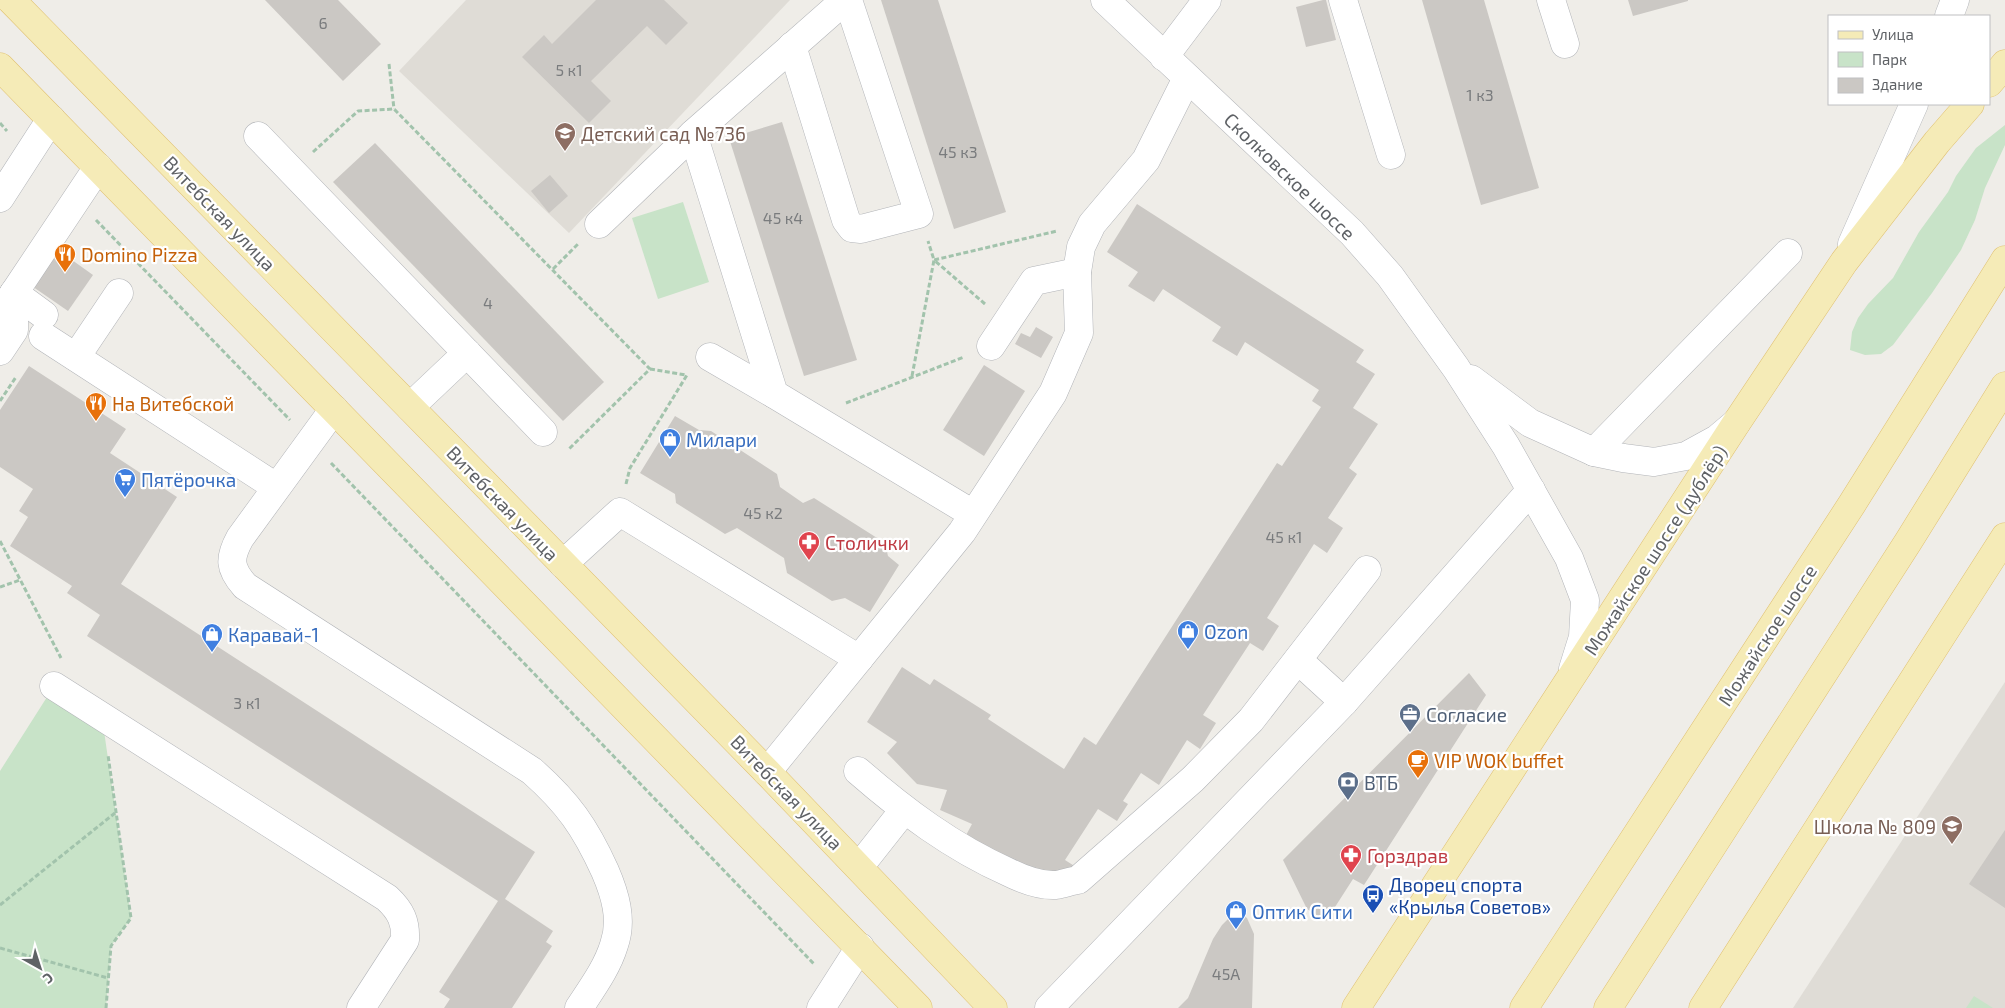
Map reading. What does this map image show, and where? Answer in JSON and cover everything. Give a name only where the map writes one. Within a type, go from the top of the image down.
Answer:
[{"type":"main road","name":"Витебская улица","points":[[11,0],[767,772],[993,1008]]},
{"type":"main road","points":[[1990,82],[2005,64]]},
{"type":"main road","points":[[0,66],[918,1008]]},
{"type":"main road","name":"Можайское шоссе (дублёр)","points":[[1359,1004],[1737,422],[1844,262],[1937,142],[1969,105]]},
{"type":"main road","name":"Можайское шоссе","points":[[1524,1008],[1852,504],[2005,260]]},
{"type":"main road","points":[[1608,1008],[1908,542],[2005,386]]},
{"type":"main road","points":[[1703,1008],[2005,537]]},
{"type":"street","points":[[599,224],[693,134],[792,46],[846,0],[919,214],[861,229],[852,228],[846,220],[792,46]]},
{"type":"street","name":"Сколковское шоссе","points":[[1105,0],[1352,233],[1390,276],[1456,368],[1506,446],[1569,558],[1585,600],[1583,637],[1569,682]]},
{"type":"street","points":[[1164,56],[1207,0]]},
{"type":"street","points":[[1343,0],[1391,155]]},
{"type":"street","points":[[1550,0],[1565,44]]},
{"type":"street","points":[[1949,15],[1955,0]]},
{"type":"street","points":[[767,772],[962,532],[1052,392],[1079,334],[1077,272],[1081,247],[1092,224],[1146,160],[1187,78]]},
{"type":"street","points":[[1844,262],[1914,105]]},
{"type":"street","points":[[0,198],[51,119]]},
{"type":"street","points":[[693,134],[774,394]]},
{"type":"street","points":[[258,136],[543,432]]},
{"type":"street","points":[[0,350],[14,330],[7,304],[98,167]]},
{"type":"street","points":[[1594,452],[1788,253]]},
{"type":"street","points":[[991,346],[1034,280],[1077,272]]},
{"type":"street","points":[[76,357],[119,293]]},
{"type":"street","points":[[7,304],[44,326],[76,357],[276,487]]},
{"type":"street","points":[[410,407],[467,353]]},
{"type":"street","points":[[710,357],[973,514]]},
{"type":"street","name":"Сколковское шоссе","points":[[1456,368],[1530,423],[1594,452],[1654,462],[1686,456],[1718,439],[1737,422]]},
{"type":"street","points":[[334,409],[240,538],[233,551],[232,564],[236,576],[245,586],[532,771],[563,801],[590,839],[614,893],[618,918],[615,944],[601,974],[579,1008]]},
{"type":"street","points":[[1049,1008],[1344,702],[1531,490]]},
{"type":"street","points":[[563,564],[620,512],[860,659]]},
{"type":"street","points":[[858,771],[904,810],[956,846],[1028,881],[1055,885],[1078,880],[1193,779],[1251,720],[1367,570]]},
{"type":"street","points":[[1298,660],[1344,702]]},
{"type":"street","points":[[59,676],[102,717],[387,898],[396,907],[403,917],[405,940],[361,1008]]},
{"type":"street","points":[[859,867],[904,810]]},
{"type":"street","points":[[828,997],[860,947]]},
{"type":"path","points":[[389,64],[394,108],[650,369],[686,375]]},
{"type":"path","points":[[292,172],[358,111],[394,108]]},
{"type":"path","points":[[0,123],[29,154]]},
{"type":"path","points":[[76,200],[310,441],[828,997]]},
{"type":"path","points":[[552,269],[599,224]]},
{"type":"path","points":[[934,260],[1029,237]]},
{"type":"path","points":[[934,260],[975,296]]},
{"type":"path","points":[[912,377],[934,260]]},
{"type":"path","points":[[620,512],[630,468],[686,375],[710,357]]},
{"type":"path","points":[[811,416],[951,362]]},
{"type":"path","points":[[543,432],[564,454],[650,369]]},
{"type":"path","points":[[0,541],[20,580],[59,676]]},
{"type":"path","points":[[0,587],[20,580]]},
{"type":"path","points":[[102,717],[132,918],[111,946],[106,1008]]},
{"type":"path","points":[[0,905],[116,813]]},
{"type":"path","points":[[0,948],[108,978]]},
{"type":"shaded area","name":"Детский сад №736","points":[[466,0],[790,0],[569,233],[399,71]]},
{"type":"shaded area","name":"Школа № 809","points":[[2005,682],[2005,1008],[1793,1008]]},
{"type":"green space","points":[[2005,125],[2005,145],[1985,188],[1975,220],[1961,250],[1932,293],[1893,345],[1881,354],[1865,355],[1850,350],[1852,332],[1858,318],[1868,304],[1893,278],[1919,232],[1948,192],[1956,176],[1976,148]]},
{"type":"green space","points":[[683,202],[709,282],[658,299],[632,218]]},
{"type":"green space","points":[[54,686],[102,717],[131,918],[111,946],[106,1008],[0,1008],[0,771]]},
{"type":"green space","points":[[1974,996],[1993,1008],[1966,1008]]},
{"type":"building","points":[[265,0],[338,0],[381,44],[343,81]]},
{"type":"building","points":[[596,0],[664,0],[688,23],[666,45],[647,26],[591,81],[611,101],[589,123],[522,57],[544,35],[552,44]]},
{"type":"building","points":[[881,0],[938,0],[1006,212],[954,229]]},
{"type":"building","points":[[1326,0],[1336,40],[1306,47],[1296,7]]},
{"type":"building","points":[[1422,0],[1484,0],[1539,188],[1481,205]]},
{"type":"building","points":[[1628,0],[1688,0],[1688,1],[1633,16]]},
{"type":"building","points":[[782,122],[857,360],[804,376],[729,138]]},
{"type":"building","points":[[375,143],[604,382],[563,421],[333,182]]},
{"type":"building","points":[[550,175],[568,196],[549,213],[531,191]]},
{"type":"building","points":[[1137,204],[1364,350],[1356,362],[1375,374],[1353,408],[1378,424],[1349,468],[1357,474],[1328,518],[1343,528],[1327,553],[1314,544],[1267,618],[1279,626],[1263,651],[1250,643],[1203,715],[1216,723],[1200,749],[1187,740],[1159,785],[1141,773],[1123,801],[1128,804],[1117,821],[1098,809],[1065,860],[1079,869],[1044,877],[964,839],[972,824],[940,810],[947,790],[917,784],[887,753],[897,742],[867,722],[902,667],[930,685],[934,679],[991,715],[988,719],[1064,769],[1084,737],[1096,745],[1277,463],[1282,466],[1321,407],[1312,401],[1319,390],[1245,342],[1237,356],[1212,341],[1221,327],[1163,289],[1154,302],[1128,286],[1138,272],[1107,252]]},
{"type":"building","points":[[51,245],[93,275],[68,311],[26,282]]},
{"type":"building","points":[[1036,327],[1053,337],[1041,358],[1015,344],[1021,333],[1030,337]]},
{"type":"building","points":[[984,365],[1025,391],[984,456],[943,430]]},
{"type":"building","points":[[29,366],[126,429],[110,453],[177,497],[121,584],[535,852],[505,899],[553,931],[546,942],[552,946],[512,1008],[444,1008],[450,999],[439,992],[498,901],[87,636],[100,615],[67,593],[72,586],[10,546],[28,517],[19,511],[33,489],[0,467],[0,410]]},
{"type":"building","points":[[675,416],[699,430],[711,431],[777,474],[780,487],[803,503],[814,498],[885,543],[888,556],[899,565],[870,612],[845,598],[832,601],[787,573],[784,558],[737,528],[725,534],[676,503],[675,494],[640,473]]},
{"type":"building","points":[[1469,673],[1486,695],[1364,885],[1353,879],[1326,921],[1307,909],[1283,860]]},
{"type":"building","points":[[2005,830],[2005,908],[1969,884]]},
{"type":"building","points":[[1240,913],[1247,918],[1254,934],[1252,1008],[1178,1008],[1188,998],[1213,939],[1222,925],[1231,916]]},
{"type":"place","name":"Детский сад №736","points":[[565,152]]},
{"type":"place","name":"Domino Pizza","points":[[65,273]]},
{"type":"place","name":"На Витебской","points":[[96,422]]},
{"type":"place","name":"Милари","points":[[670,458]]},
{"type":"place","name":"Пятёрочка","points":[[125,498]]},
{"type":"place","name":"Столички","points":[[809,561]]},
{"type":"place","name":"Ozon","points":[[1188,650]]},
{"type":"place","name":"Каравай-1","points":[[212,653]]},
{"type":"place","name":"Согласие","points":[[1410,733]]},
{"type":"place","name":"VIP WOK buffet","points":[[1418,779]]},
{"type":"place","name":"ВТБ","points":[[1348,801]]},
{"type":"place","name":"Школа № 809","points":[[1952,845]]},
{"type":"place","name":"Горздрав","points":[[1351,874]]},
{"type":"place","name":"Дворец спорта «Крылья Советов»","points":[[1373,914]]},
{"type":"place","name":"Оптик Сити","points":[[1236,930]]}]
